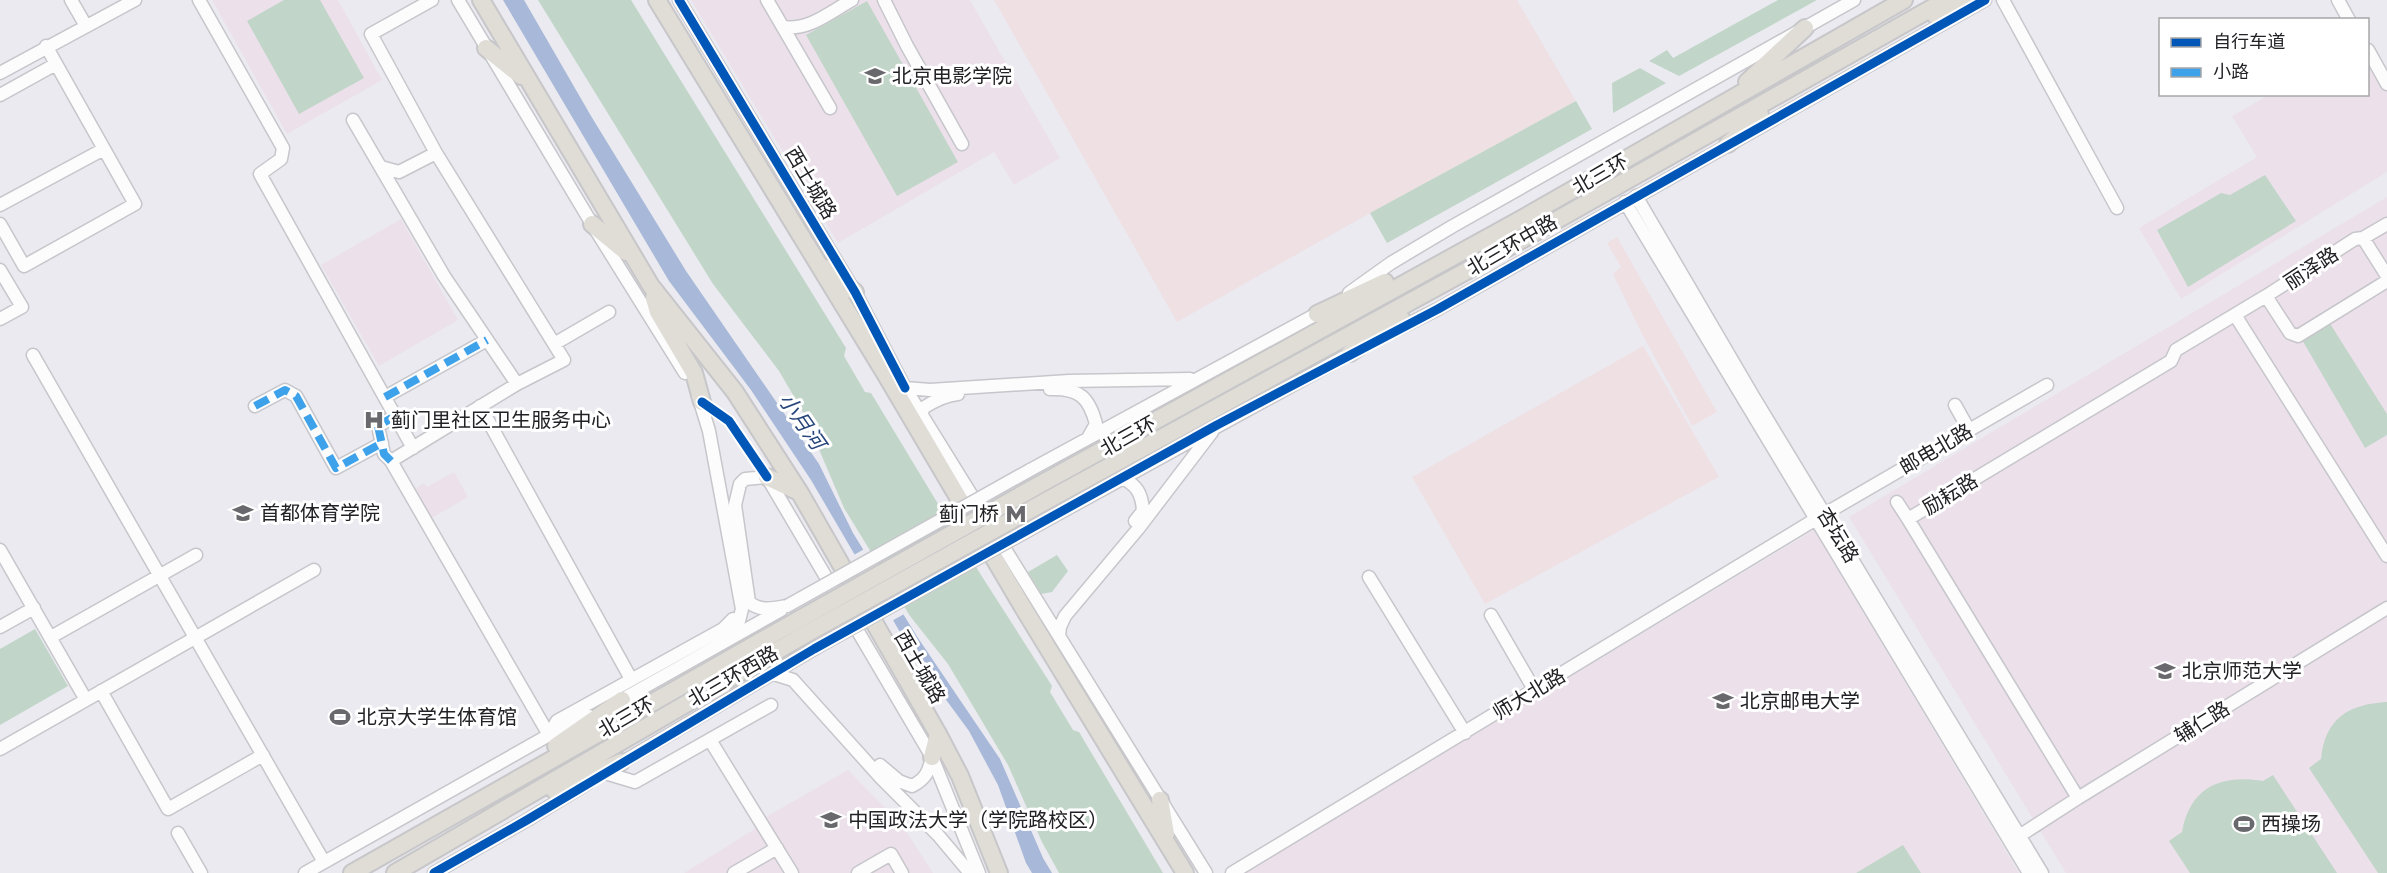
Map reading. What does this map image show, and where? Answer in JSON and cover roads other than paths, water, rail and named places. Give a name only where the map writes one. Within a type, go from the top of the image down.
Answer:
[{"type":"highway","name":"西土城路","points":[[481,0],[651,286],[735,392],[800,493],[960,776],[999,873]]},
{"type":"highway","name":"西土城路","points":[[657,0],[886,375],[1021,604],[1185,873]]},
{"type":"highway","name":"北三环","points":[[394,873],[806,634],[1037,486],[1525,217],[1904,0]]},
{"type":"highway","name":"北三环","points":[[352,873],[475,802],[1050,508],[1946,0]]},
{"type":"highway","points":[[1884,36],[1971,0]]},
{"type":"highway","points":[[1724,103],[1805,28]]},
{"type":"highway","points":[[486,48],[529,82]]},
{"type":"highway","points":[[1728,144],[1783,94]]},
{"type":"highway","points":[[1317,314],[1525,217]]},
{"type":"highway","points":[[592,224],[634,258]]},
{"type":"highway","points":[[815,260],[855,292]]},
{"type":"highway","points":[[1350,354],[1470,269]]},
{"type":"highway","points":[[651,286],[658,312],[694,373],[702,402]]},
{"type":"highway","points":[[886,375],[905,388]]},
{"type":"highway","points":[[922,414],[928,448]]},
{"type":"highway","points":[[767,477],[800,493]]},
{"type":"highway","points":[[1021,604],[1042,609]]},
{"type":"highway","points":[[475,802],[622,700]]},
{"type":"highway","points":[[933,757],[938,734]]},
{"type":"highway","points":[[485,822],[621,762]]},
{"type":"highway","points":[[1160,800],[1168,844]]},
{"type":"street","points":[[71,0],[86,26]]},
{"type":"street","points":[[0,73],[135,0]]},
{"type":"street","points":[[199,0],[283,148],[281,159],[260,174],[413,448]]},
{"type":"street","points":[[392,461],[480,406],[564,360],[436,153],[371,34],[432,0]]},
{"type":"street","points":[[458,0],[702,402],[724,504],[742,609],[739,621],[724,642]]},
{"type":"street","name":"西土城路","points":[[679,0],[855,292],[905,388],[1206,873]]},
{"type":"street","points":[[767,0],[830,108]]},
{"type":"street","points":[[783,27],[795,29],[805,27],[852,0]]},
{"type":"street","points":[[884,0],[962,144]]},
{"type":"street","points":[[1088,438],[1317,314],[1391,263],[1453,226],[1854,0]]},
{"type":"street","name":"北三环中路","points":[[1050,508],[1122,478],[1217,425],[1438,309],[1985,0]]},
{"type":"street","points":[[2003,0],[2117,208]]},
{"type":"street","points":[[2338,0],[2348,18]]},
{"type":"street","points":[[0,224],[24,266],[135,204],[46,46]]},
{"type":"street","points":[[2369,53],[2387,84]]},
{"type":"street","points":[[0,95],[56,64]]},
{"type":"street","points":[[353,120],[444,276],[518,384]]},
{"type":"street","points":[[0,205],[104,149]]},
{"type":"street","points":[[381,167],[399,172],[436,153]]},
{"type":"street","name":"杏坛路","points":[[1631,199],[1753,396],[1821,516],[2015,839],[2042,873]]},
{"type":"street","name":"丽泽路","points":[[2235,315],[2355,239],[2363,238],[2387,224]]},
{"type":"street","points":[[2363,238],[2387,276]]},
{"type":"street","points":[[0,270],[22,308],[0,319]]},
{"type":"street","points":[[2266,296],[2290,333],[2298,336],[2387,281]]},
{"type":"street","points":[[554,344],[609,312]]},
{"type":"street","points":[[2235,315],[2387,556]]},
{"type":"street","name":"励耘路","points":[[2078,798],[1908,519],[2171,361],[2176,350],[2235,315]]},
{"type":"street","points":[[384,397],[488,340]]},
{"type":"street","points":[[33,355],[324,862]]},
{"type":"street","points":[[905,388],[930,390],[1069,381],[1194,379]]},
{"type":"street","name":"邮电北路","points":[[1821,516],[2047,385]]},
{"type":"street","points":[[922,414],[926,406],[949,394],[1063,389],[1081,395],[1091,406],[1096,424],[1088,438]]},
{"type":"street","points":[[255,406],[285,390],[296,396],[336,468],[382,443]]},
{"type":"street","points":[[1955,405],[1969,430]]},
{"type":"street","points":[[480,406],[631,679]]},
{"type":"street","points":[[395,416],[378,426],[384,454],[392,461],[549,735],[558,721],[723,629],[733,619]]},
{"type":"street","points":[[1059,636],[1065,616],[1138,529],[1217,425]]},
{"type":"street","name":"北三环西路","points":[[305,873],[549,735],[622,700],[1088,438]]},
{"type":"street","points":[[767,477],[745,478],[738,490],[735,505],[746,587],[749,602],[755,608],[787,606]]},
{"type":"street","name":"西土城路","points":[[767,477],[933,757],[979,873]]},
{"type":"street","points":[[1042,609],[1056,612],[1074,598],[1143,511],[1140,493],[1133,483],[1122,478]]},
{"type":"street","points":[[1897,502],[1908,519]]},
{"type":"street","name":"师大北路","points":[[1232,873],[1821,516]]},
{"type":"street","points":[[0,550],[86,700]]},
{"type":"street","points":[[51,637],[196,555]]},
{"type":"street","points":[[0,749],[314,570]]},
{"type":"street","points":[[1369,577],[1465,733]]},
{"type":"street","points":[[0,627],[34,608]]},
{"type":"street","name":"辅仁路","points":[[2015,839],[2387,608]]},
{"type":"street","points":[[1491,615],[1534,691]]},
{"type":"street","name":"北三环西路","points":[[434,873],[797,660],[806,634]]},
{"type":"street","points":[[797,660],[796,671],[800,679],[889,774],[912,786],[922,781],[933,757]]},
{"type":"street","points":[[774,674],[793,680],[881,778],[938,835],[970,873]]},
{"type":"street","points":[[101,691],[168,808],[263,755]]},
{"type":"street","points":[[605,772],[635,782],[771,705]]},
{"type":"street","points":[[710,740],[764,824],[792,873]]},
{"type":"street","points":[[178,833],[201,873]]},
{"type":"street","points":[[938,835],[962,873]]},
{"type":"street","name":"杏坛路","points":[[2015,839],[2029,873]]},
{"type":"street","points":[[734,873],[777,848]]},
{"type":"street","points":[[858,873],[891,854],[902,873]]},
{"type":"water","points":[[503,0],[524,0],[591,116],[686,271],[819,464],[853,533],[918,638],[1000,759],[1043,858],[1052,873],[1032,873],[1026,863],[998,785],[969,731],[914,656],[811,480],[751,390],[669,281]]},
{"type":"place","name":"北京电影学院","points":[[875,76]]},
{"type":"place","name":"蓟门里社区卫生服务中心","points":[[374,420]]},
{"type":"place","name":"首都体育学院","points":[[243,513]]},
{"type":"place","name":"蓟门桥","points":[[1016,514]]},
{"type":"place","name":"北京师范大学","points":[[2165,671]]},
{"type":"place","name":"北京邮电大学","points":[[1723,701]]},
{"type":"place","name":"北京大学生体育馆","points":[[340,717]]},
{"type":"place","name":"中国政法大学（学院路校区）","points":[[831,820]]},
{"type":"place","name":"西操场","points":[[2244,824]]},
{"type":"water label","name":"小月河","points":[[802,421]]}]
